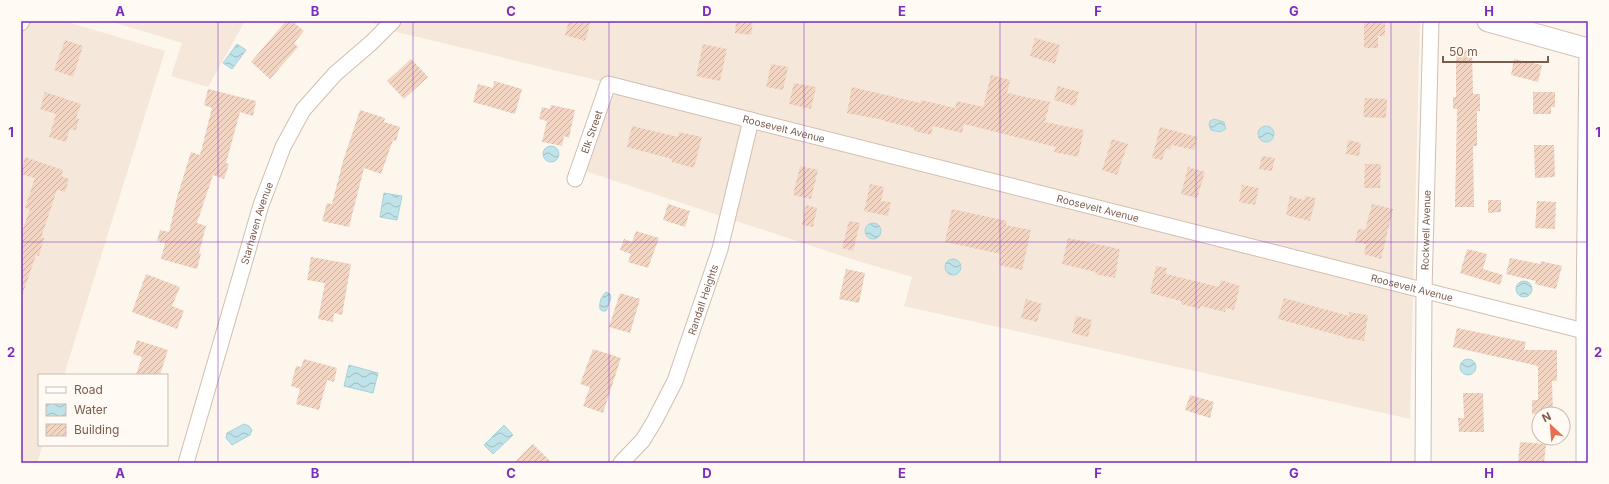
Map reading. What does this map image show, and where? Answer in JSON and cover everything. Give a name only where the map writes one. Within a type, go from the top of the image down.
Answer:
[{"type":"street","name":"Starhaven Avenue","points":[[186,463],[261,205],[284,147],[303,110],[335,74],[371,43],[393,21]]},
{"type":"street","name":"Rockwell Avenue","points":[[1423,463],[1424,291],[1431,21]]},
{"type":"street","points":[[1488,21],[1587,49],[1584,463]]},
{"type":"street","name":"Roosevelt Avenue","points":[[608,84],[1586,331]]},
{"type":"street","name":"Elk Street","points":[[575,179],[608,84]]},
{"type":"street","name":"Randall Heights","points":[[621,463],[642,440],[655,420],[674,381],[720,249],[751,120]]},
{"type":"shaded area","points":[[21,21],[64,21],[165,51],[64,374],[38,374],[38,446],[43,446],[37,463],[21,463]]},
{"type":"shaded area","points":[[109,21],[245,21],[208,87],[171,76],[182,43]]},
{"type":"shaded area","points":[[372,21],[1420,21],[1410,419],[904,306],[912,277],[851,259],[579,169],[608,83],[380,28]]},
{"type":"water","points":[[237,44],[246,50],[232,69],[223,63]]},
{"type":"water","points":[[1214,119],[1224,122],[1226,129],[1220,132],[1211,130],[1209,125],[1210,121]]},
{"type":"water","points":[[1266,126],[1273,131],[1274,134],[1269,141],[1266,142],[1259,137],[1258,134],[1263,127]]},
{"type":"water","points":[[551,146],[557,148],[559,154],[557,160],[551,162],[545,160],[543,154],[545,148]]},
{"type":"water","points":[[384,193],[402,196],[397,220],[380,217]]},
{"type":"water","points":[[873,223],[880,228],[881,231],[876,238],[873,239],[866,234],[865,231],[870,224]]},
{"type":"water","points":[[953,259],[960,264],[961,267],[956,274],[953,275],[946,270],[945,267],[950,260]]},
{"type":"water","points":[[1524,281],[1531,286],[1532,289],[1527,296],[1524,297],[1517,292],[1516,289],[1521,282]]},
{"type":"water","points":[[606,292],[610,294],[611,298],[606,311],[602,311],[600,309],[600,302]]},
{"type":"water","points":[[1468,359],[1475,364],[1476,367],[1471,374],[1468,375],[1461,370],[1460,367],[1465,360]]},
{"type":"water","points":[[349,365],[378,373],[373,393],[344,386]]},
{"type":"water","points":[[244,424],[249,426],[252,430],[250,435],[232,445],[226,438],[227,433]]},
{"type":"water","points":[[504,425],[513,435],[493,454],[484,445]]},
{"type":"building","points":[[286,21],[292,21],[304,31],[294,43],[298,47],[270,79],[251,62]]},
{"type":"building","points":[[569,21],[591,21],[585,41],[565,35]]},
{"type":"building","points":[[736,21],[753,21],[751,35],[735,33]]},
{"type":"building","points":[[1364,21],[1385,21],[1385,36],[1378,36],[1378,48],[1364,48]]},
{"type":"building","points":[[1035,38],[1060,45],[1055,64],[1030,56]]},
{"type":"building","points":[[65,40],[83,46],[73,77],[54,70]]},
{"type":"building","points":[[703,44],[727,49],[720,81],[696,76]]},
{"type":"building","points":[[1456,50],[1472,50],[1473,94],[1480,94],[1480,111],[1477,111],[1477,146],[1473,146],[1474,207],[1455,207],[1457,109],[1453,109],[1453,97],[1456,97]]},
{"type":"building","points":[[411,59],[428,77],[404,99],[387,81]]},
{"type":"building","points":[[1514,59],[1542,65],[1538,82],[1511,75]]},
{"type":"building","points":[[771,64],[788,67],[783,90],[766,87]]},
{"type":"building","points":[[991,75],[1010,80],[1007,93],[1050,102],[1045,122],[1084,130],[1078,157],[1054,152],[1056,147],[964,124],[962,133],[933,126],[931,135],[914,131],[914,128],[884,120],[847,113],[852,87],[920,103],[921,100],[955,108],[957,101],[983,107]]},
{"type":"building","points":[[494,81],[522,89],[515,114],[473,102],[478,84],[493,88]]},
{"type":"building","points":[[794,83],[816,87],[811,109],[789,104]]},
{"type":"building","points":[[1058,86],[1079,92],[1075,106],[1054,100]]},
{"type":"building","points":[[208,89],[256,101],[253,116],[240,112],[226,163],[229,164],[224,179],[213,175],[197,223],[206,226],[199,253],[201,253],[197,269],[161,259],[165,243],[157,241],[160,230],[169,232],[177,197],[191,152],[200,155],[212,108],[204,105]]},
{"type":"building","points":[[45,92],[81,104],[76,118],[79,119],[76,130],[70,129],[66,142],[49,137],[56,114],[40,109]]},
{"type":"building","points":[[1533,92],[1555,92],[1555,107],[1551,107],[1551,114],[1533,114]]},
{"type":"building","points":[[1365,98],[1387,99],[1386,118],[1363,117]]},
{"type":"building","points":[[551,105],[575,110],[569,138],[564,136],[562,146],[542,142],[547,121],[539,119],[542,107],[550,109]]},
{"type":"building","points":[[360,110],[385,118],[384,122],[400,127],[396,141],[393,140],[381,174],[364,168],[349,227],[322,221],[327,203],[332,204],[343,161]]},
{"type":"building","points":[[632,126],[678,137],[679,132],[702,137],[694,168],[672,162],[672,159],[627,147]]},
{"type":"building","points":[[1160,127],[1197,137],[1194,150],[1172,145],[1170,150],[1166,148],[1162,160],[1152,158]]},
{"type":"building","points":[[1112,139],[1128,144],[1117,175],[1102,170]]},
{"type":"building","points":[[1348,140],[1361,143],[1359,156],[1346,154]]},
{"type":"building","points":[[1534,145],[1554,145],[1555,177],[1535,178]]},
{"type":"building","points":[[1262,156],[1275,158],[1272,171],[1259,169]]},
{"type":"building","points":[[25,157],[63,170],[61,176],[69,179],[65,192],[57,190],[41,238],[44,238],[39,256],[36,255],[23,293],[21,293],[21,234],[30,209],[25,208],[35,178],[21,174]]},
{"type":"building","points":[[1365,164],[1381,164],[1380,188],[1364,188]]},
{"type":"building","points":[[800,166],[818,170],[811,199],[793,195]]},
{"type":"building","points":[[1188,167],[1205,172],[1197,198],[1181,194]]},
{"type":"building","points":[[870,184],[884,187],[881,201],[891,202],[888,216],[864,211]]},
{"type":"building","points":[[1242,185],[1259,188],[1255,205],[1239,202]]},
{"type":"building","points":[[1290,196],[1304,200],[1305,196],[1316,198],[1310,221],[1286,215]]},
{"type":"building","points":[[1488,200],[1501,200],[1501,212],[1488,213]]},
{"type":"building","points":[[1537,201],[1556,202],[1555,229],[1535,228]]},
{"type":"building","points":[[668,204],[690,211],[685,227],[663,220]]},
{"type":"building","points":[[1372,204],[1393,209],[1381,259],[1364,254],[1366,244],[1355,242],[1358,229],[1365,230]]},
{"type":"building","points":[[806,205],[817,208],[813,227],[802,225]]},
{"type":"building","points":[[952,209],[1007,221],[1006,225],[1031,230],[1022,270],[999,265],[1001,254],[945,242]]},
{"type":"building","points":[[849,221],[860,223],[853,251],[842,248]]},
{"type":"building","points":[[636,231],[659,238],[648,268],[628,262],[631,254],[620,250],[624,239],[632,242]]},
{"type":"building","points":[[1068,238],[1120,249],[1115,278],[1095,274],[1096,272],[1062,264]]},
{"type":"building","points":[[1467,249],[1487,254],[1483,269],[1503,275],[1500,285],[1460,273]]},
{"type":"building","points":[[311,257],[351,264],[342,315],[334,313],[333,322],[318,319],[325,283],[307,280]]},
{"type":"building","points":[[1510,258],[1540,264],[1541,261],[1562,266],[1556,289],[1535,284],[1536,281],[1506,274]]},
{"type":"building","points":[[1156,266],[1167,268],[1166,274],[1219,287],[1221,280],[1240,286],[1234,310],[1226,308],[1225,312],[1200,306],[1200,309],[1181,304],[1181,301],[1150,293]]},
{"type":"building","points":[[846,269],[865,273],[859,303],[839,299]]},
{"type":"building","points":[[146,274],[180,287],[172,306],[184,311],[177,329],[132,312]]},
{"type":"building","points":[[620,293],[640,299],[630,333],[609,327]]},
{"type":"building","points":[[1284,298],[1349,316],[1349,312],[1368,315],[1364,341],[1345,338],[1278,319]]},
{"type":"building","points":[[1026,299],[1042,304],[1037,322],[1021,318]]},
{"type":"building","points":[[1076,316],[1092,320],[1088,337],[1072,333]]},
{"type":"building","points":[[1457,328],[1526,342],[1524,350],[1557,350],[1557,381],[1552,381],[1553,406],[1532,406],[1532,400],[1538,400],[1538,366],[1453,347]]},
{"type":"building","points":[[137,340],[168,350],[160,374],[136,374],[142,357],[133,354]]},
{"type":"building","points":[[593,349],[621,358],[603,413],[583,406],[590,387],[580,384]]},
{"type":"building","points":[[304,359],[337,368],[334,382],[327,380],[319,410],[296,404],[300,389],[291,386],[296,366],[301,367]]},
{"type":"building","points":[[1463,393],[1483,393],[1484,432],[1459,432],[1458,418],[1464,418]]},
{"type":"building","points":[[1190,395],[1214,402],[1210,418],[1185,410]]},
{"type":"building","points":[[1520,442],[1531,443],[1531,446],[1546,446],[1544,463],[1518,463]]},
{"type":"building","points":[[533,444],[552,463],[514,463]]}]
